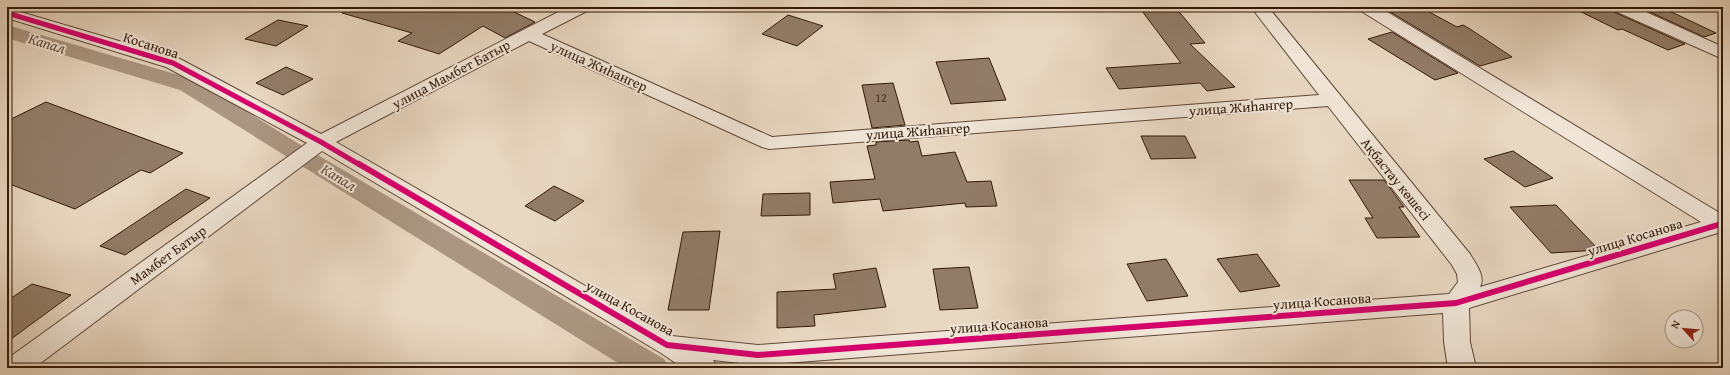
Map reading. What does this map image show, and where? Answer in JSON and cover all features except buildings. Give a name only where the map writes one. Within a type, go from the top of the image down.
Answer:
[{"type":"street","name":"улица Мамбет Батыр","points":[[321,142],[581,7]]},
{"type":"street","name":"Ақбастау көшесі","points":[[1260,7],[1332,100],[1461,260],[1469,274],[1470,283],[1456,303]]},
{"type":"street","points":[[1367,7],[1722,224]]},
{"type":"street","points":[[1621,7],[1723,54]]},
{"type":"street","name":"Косанова","points":[[7,12],[173,63],[321,142]]},
{"type":"street","name":"улица Жиhангер","points":[[528,34],[769,143],[1332,100]]},
{"type":"street","name":"улица Косанова","points":[[321,142],[667,345],[758,355],[1456,303],[1722,224]]},
{"type":"street","name":"Мамбет Батыр","points":[[15,368],[321,142]]},
{"type":"street","points":[[1456,303],[1457,342],[1462,368]]},
{"type":"street","points":[[667,345],[704,368]]},
{"type":"waterway","name":"Капал","points":[[7,31],[188,85],[290,149],[652,368]]},
{"type":"cycle path","points":[[7,13],[173,63],[321,142],[667,345],[758,355],[1456,303],[1721,224]]}]
